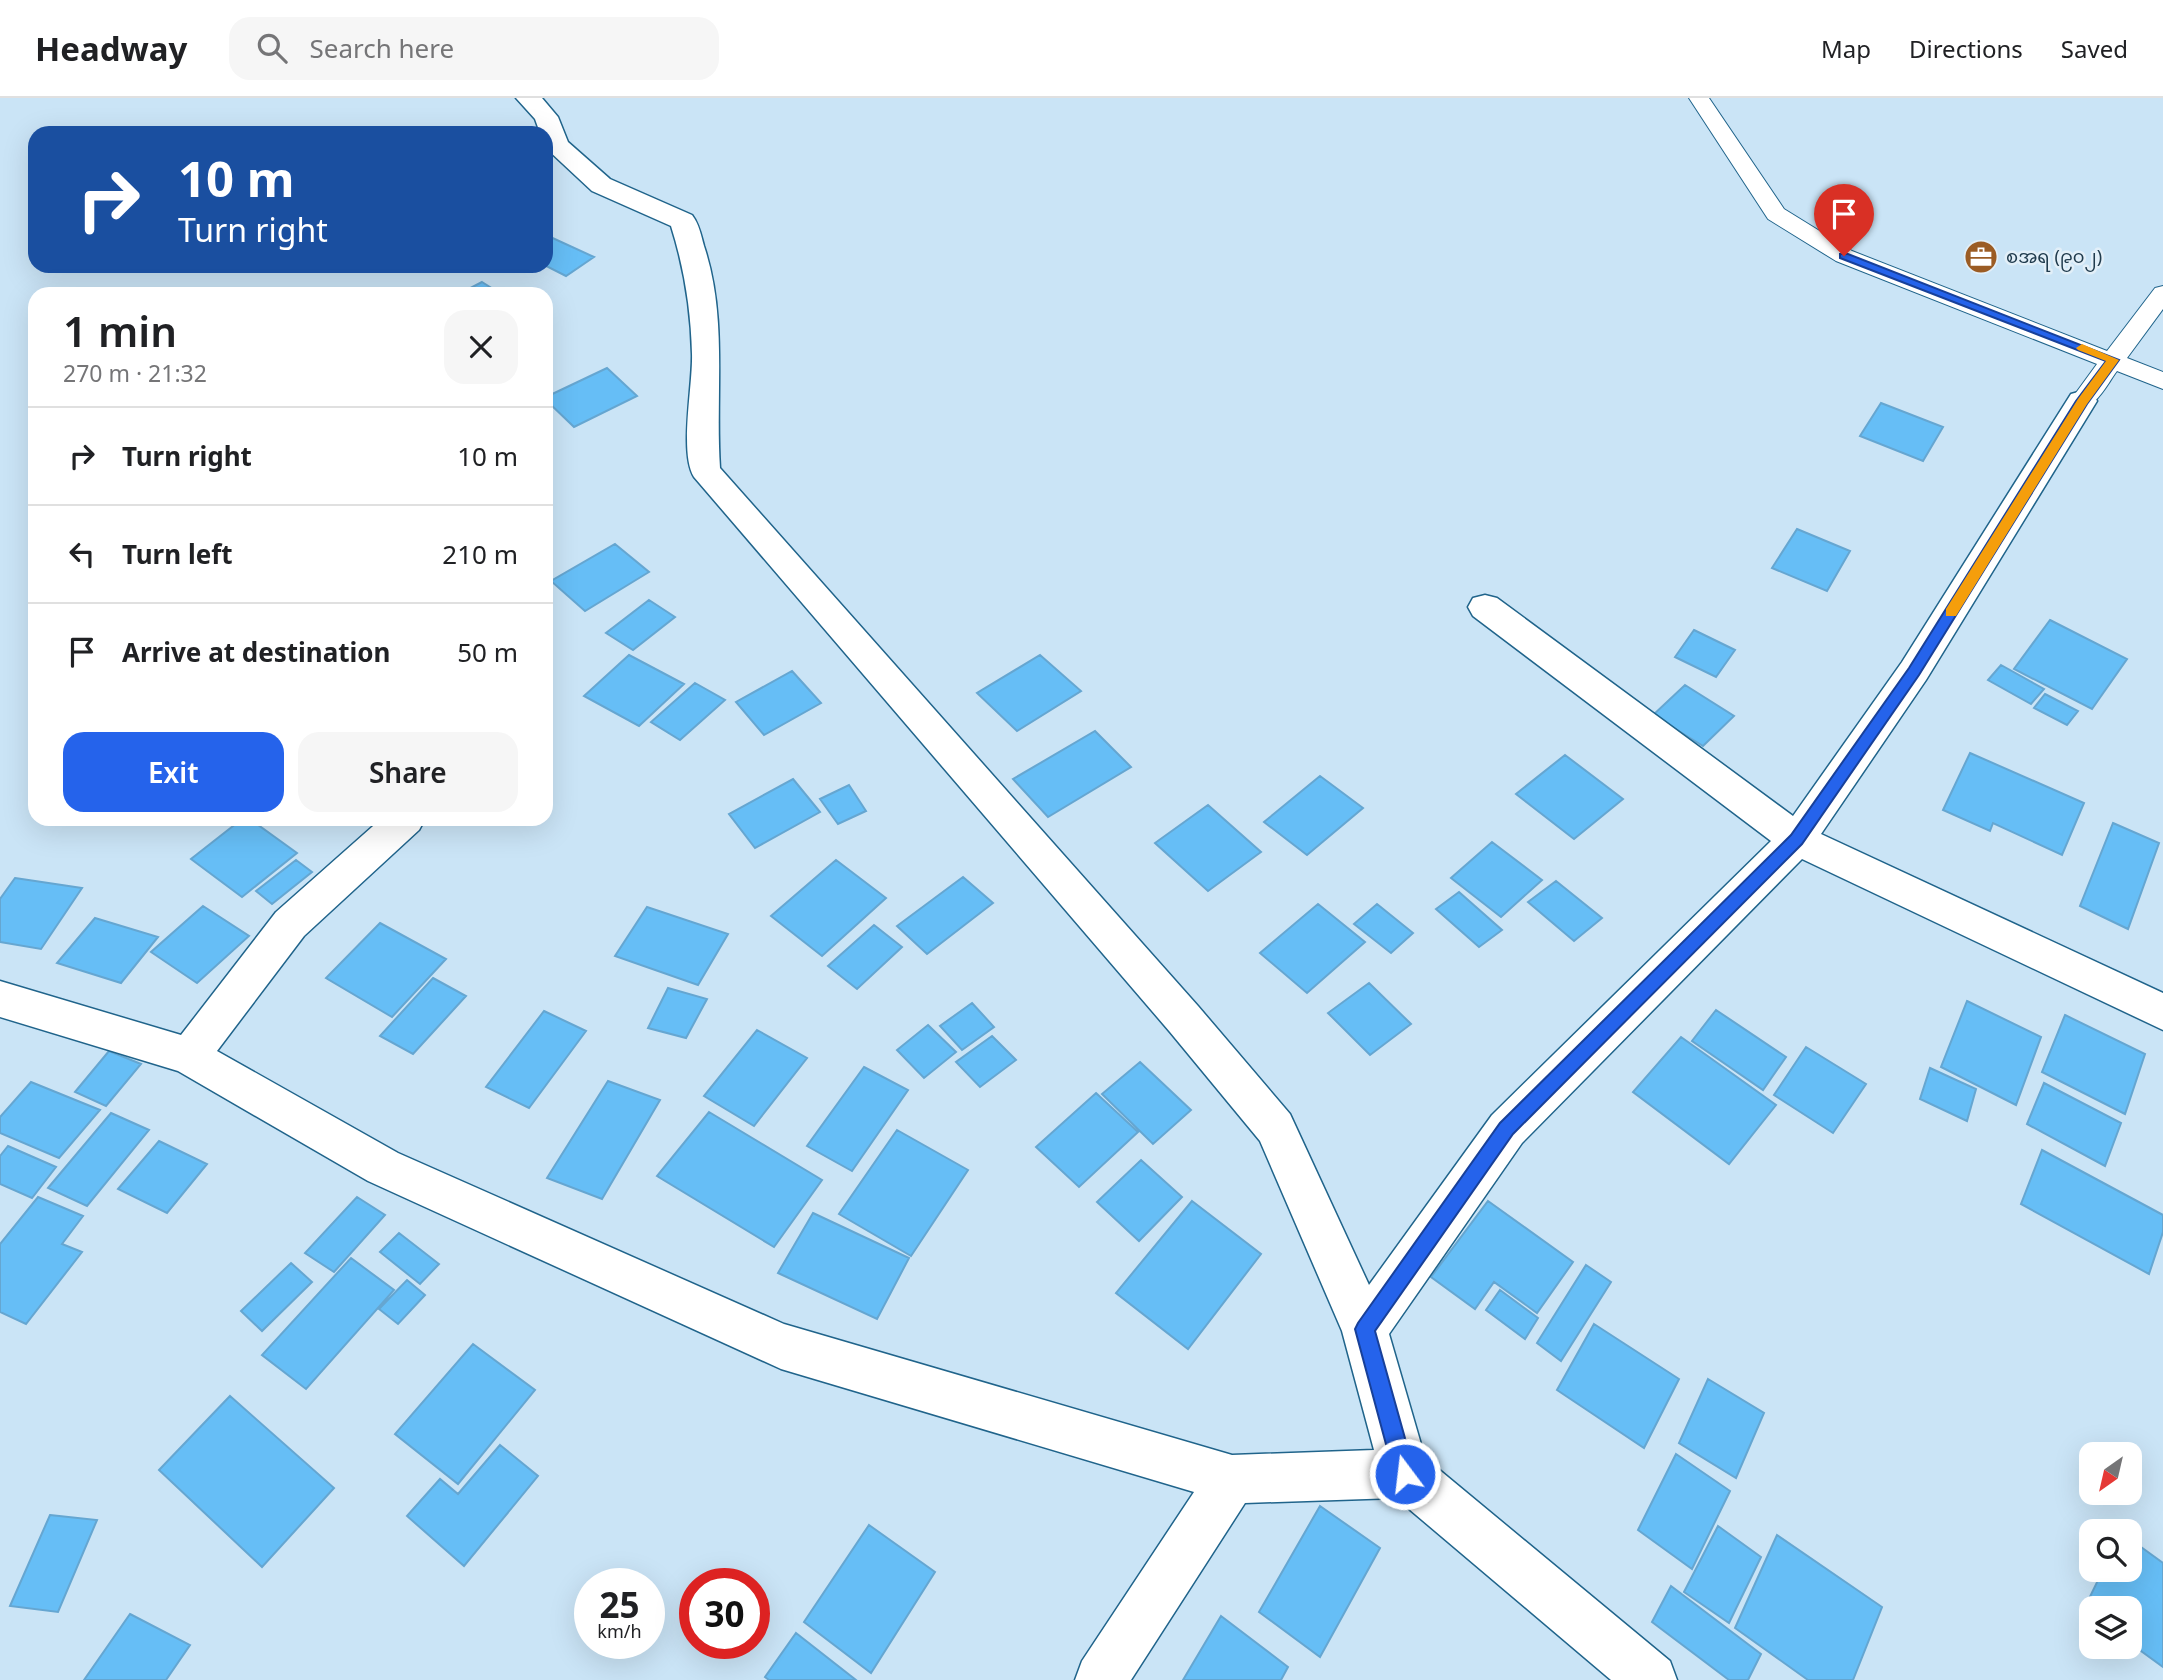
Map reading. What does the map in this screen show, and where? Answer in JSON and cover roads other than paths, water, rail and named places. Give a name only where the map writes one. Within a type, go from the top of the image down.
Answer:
[{"type":"street","points":[[528,98],[546,117],[550,126]]},
{"type":"street","points":[[553,135],[557,145],[601,185],[683,221],[698,268],[707,355],[703,435],[705,470],[1184,1019],[1275,1128],[1365,1329],[1405,1474],[1651,1680]]},
{"type":"street","points":[[1365,1329],[1507,1129],[1797,839],[1914,671],[2082,401]]},
{"type":"street","points":[[1485,607],[1797,839],[2163,1012]]},
{"type":"street","points":[[189,1056],[290,924],[398,826]]},
{"type":"street","points":[[0,999],[189,1056],[383,1167],[781,1346],[1232,1479],[1405,1474]]},
{"type":"street","points":[[1101,1680],[1232,1479]]},
{"type":"lane","points":[[1699,98],[1776,214],[1844,256],[2163,381]]},
{"type":"lane","points":[[2082,401],[2163,293]]},
{"type":"place","name":"စအရ (၉၀၂)","points":[[1981,257]]}]
